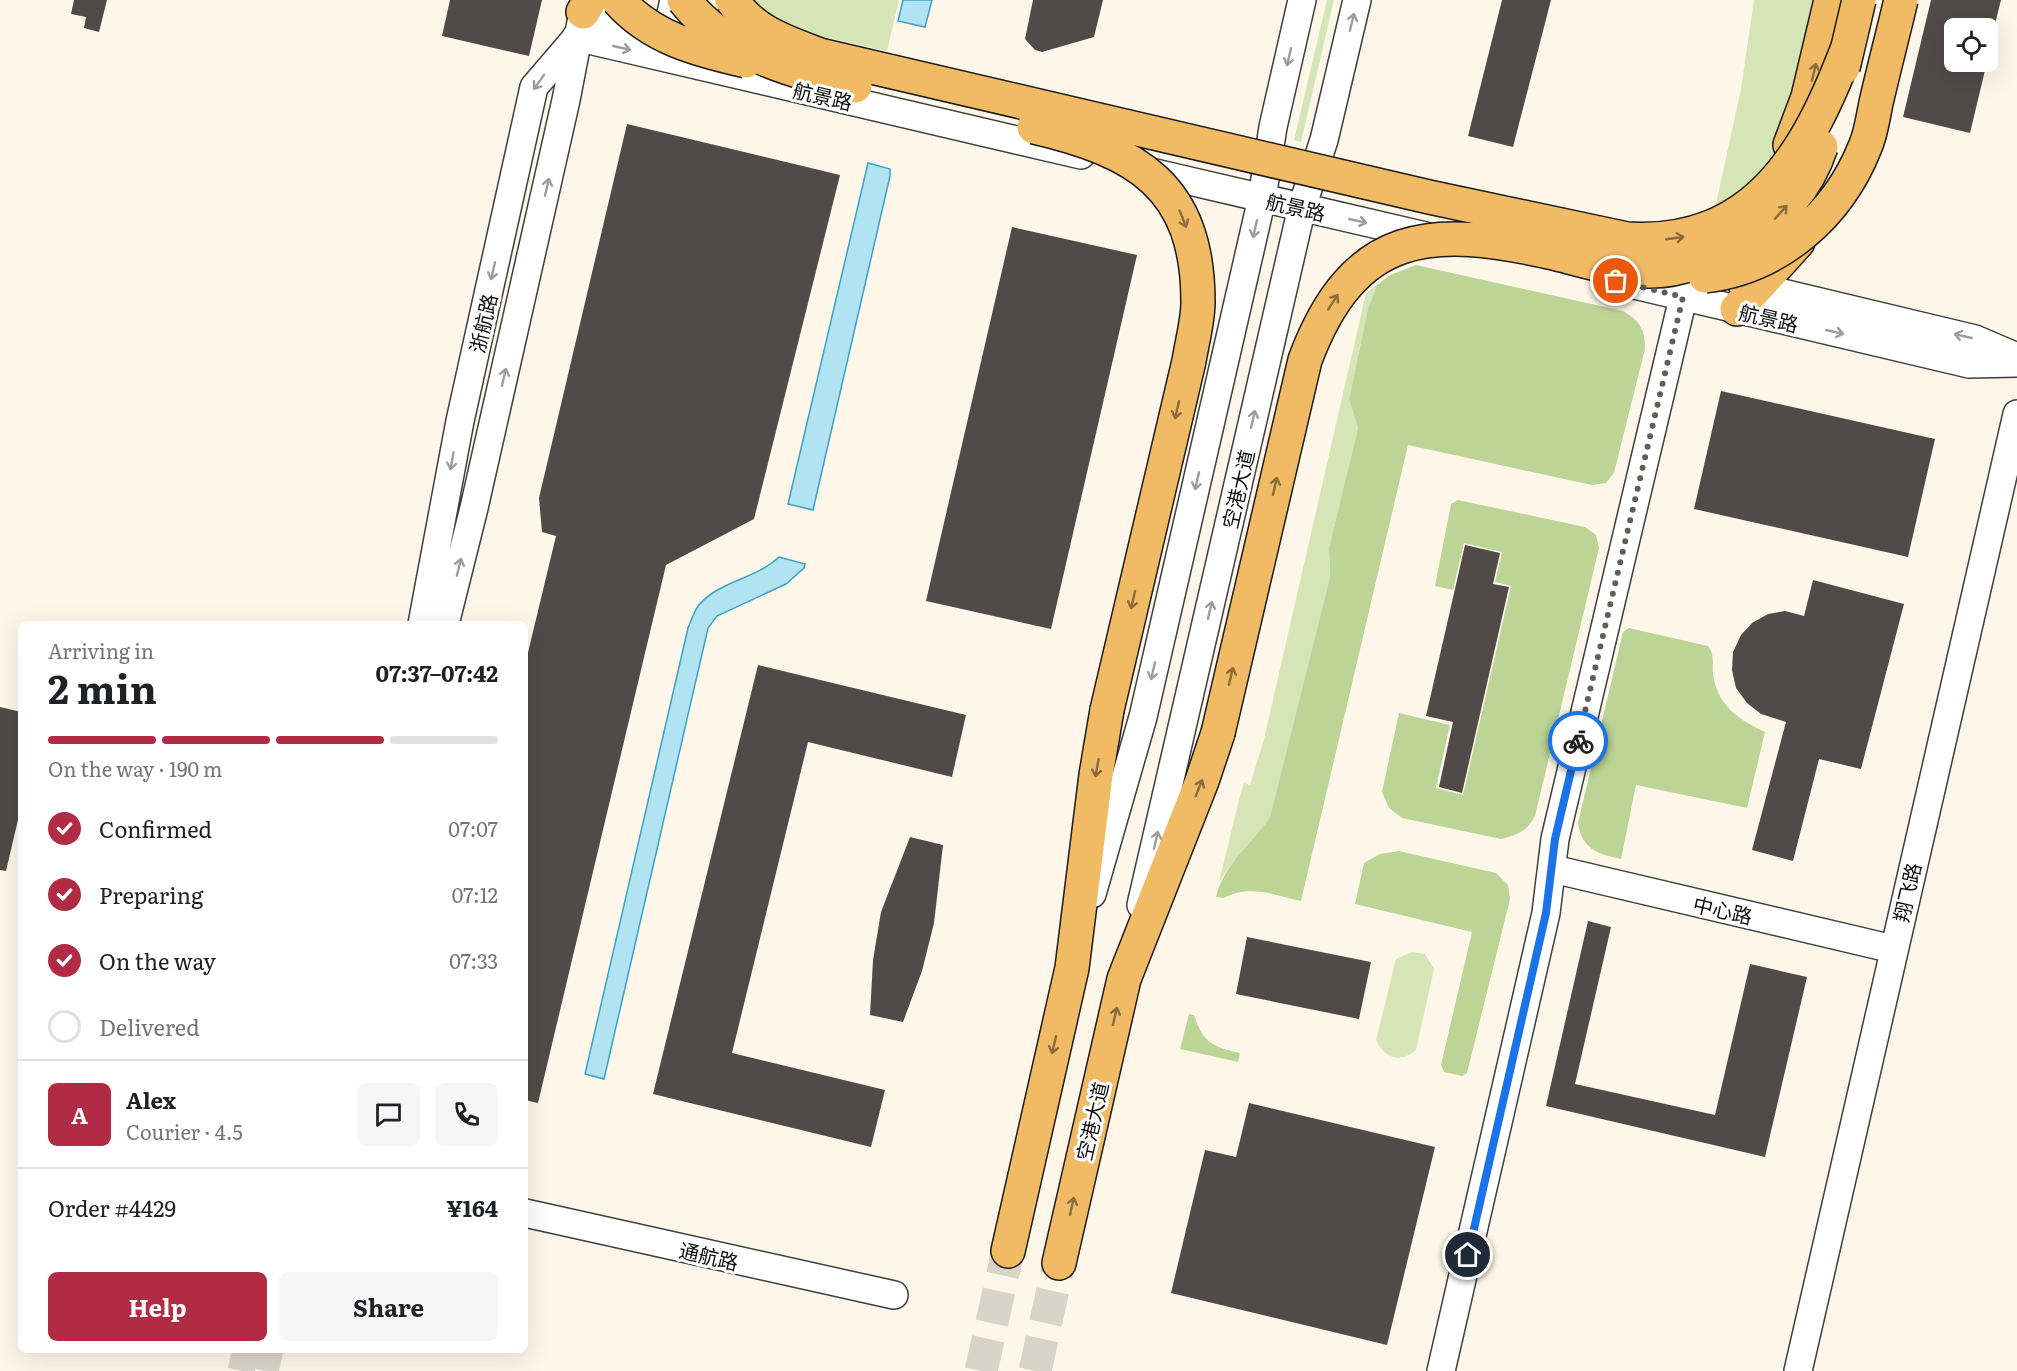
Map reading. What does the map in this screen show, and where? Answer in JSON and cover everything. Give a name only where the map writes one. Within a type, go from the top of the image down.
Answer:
[{"type":"main road","points":[[618,0],[629,13],[651,30],[679,42],[708,53],[805,75]]},
{"type":"main road","points":[[684,0],[698,19],[723,37],[758,56],[805,75]]},
{"type":"main road","points":[[732,0],[751,22],[770,36],[820,55],[1429,197],[1627,238],[1653,240],[1683,237],[1706,230],[1751,205],[1774,185],[1807,140],[1830,95],[1848,47]]},
{"type":"main road","points":[[1686,284],[1758,203],[1790,148],[1808,97],[1831,0]]},
{"type":"main road","points":[[1653,272],[1680,267],[1718,254],[1749,238],[1776,219],[1799,191],[1819,153],[1859,0]]},
{"type":"main road","points":[[1747,298],[1796,244],[1833,190],[1854,134],[1886,0]]},
{"type":"main road","name":"空港大道","points":[[1059,1263],[1124,979],[1202,781],[1218,733],[1305,360],[1318,326],[1338,295],[1362,270],[1385,253],[1414,242],[1450,237],[1504,242],[1614,267],[1694,277],[1720,274],[1781,249],[1815,225],[1846,184],[1866,147],[1901,0]]},
{"type":"main road","name":"空港大道","points":[[805,75],[1063,134],[1109,150],[1136,164],[1159,184],[1179,208],[1192,245],[1198,304],[1189,361],[1107,710],[1096,775],[1072,968],[1008,1251]]},
{"type":"street","points":[[667,58],[667,31],[674,0]]},
{"type":"street","points":[[696,0],[696,52]]},
{"type":"street","name":"空港大道","points":[[1072,968],[1143,717],[1263,185],[1302,0]]},
{"type":"street","name":"空港大道","points":[[1124,979],[1305,195],[1324,140],[1358,0]]},
{"type":"street","name":"航景路","points":[[584,12],[667,31],[696,52],[1747,298],[1975,339],[2017,357]]},
{"type":"street","name":"航景路","points":[[584,12],[667,58],[696,52]]},
{"type":"street","name":"浙航路","points":[[423,621],[459,422],[534,87],[584,12]]},
{"type":"street","name":"浙航路","points":[[446,621],[474,508],[584,12]]},
{"type":"street","points":[[1441,1371],[1546,913],[1555,839],[1686,284]]},
{"type":"street","name":"航景路","points":[[1747,298],[1969,364],[2017,363]]},
{"type":"street","name":"翔飞路","points":[[1798,1371],[2017,414]]},
{"type":"street","name":"中心路","points":[[1553,869],[1893,948]]},
{"type":"street","name":"通航路","points":[[528,1214],[894,1295]]},
{"type":"green space","points":[[747,0],[899,0],[887,51],[776,26]]},
{"type":"green space","points":[[1327,0],[1334,0],[1301,142],[1294,140]]},
{"type":"green space","points":[[1754,0],[1823,0],[1785,134],[1756,180],[1714,213],[1741,89]]},
{"type":"green space","points":[[1416,265],[1623,311],[1634,318],[1643,331],[1645,349],[1614,473],[1606,483],[1592,485],[1408,445],[1301,901],[1252,891],[1224,898],[1216,897],[1225,874],[1270,817],[1330,577],[1329,548],[1358,428],[1349,399],[1368,309],[1377,285],[1390,275]]},
{"type":"green space","points":[[1377,285],[1368,309],[1349,399],[1358,428],[1329,548],[1330,577],[1270,817],[1219,882],[1244,783],[1250,785],[1264,739],[1366,293]]},
{"type":"green space","points":[[1458,500],[1585,527],[1596,535],[1599,548],[1535,816],[1521,832],[1501,839],[1402,818],[1389,808],[1382,792],[1399,713],[1450,725],[1436,788],[1463,795],[1511,586],[1495,582],[1502,552],[1464,543],[1453,590],[1435,586],[1451,504]]},
{"type":"green space","points":[[1629,628],[1708,646],[1712,656],[1715,685],[1724,703],[1738,717],[1765,732],[1747,808],[1636,785],[1621,859],[1592,849],[1583,839],[1578,823],[1623,632]]},
{"type":"green space","points":[[1399,851],[1496,873],[1508,885],[1510,899],[1467,1073],[1462,1076],[1444,1072],[1441,1065],[1472,932],[1355,904],[1364,863],[1380,854]]},
{"type":"green space","points":[[1412,952],[1425,954],[1434,969],[1416,1050],[1398,1058],[1383,1051],[1376,1040],[1396,959]]},
{"type":"green space","points":[[1189,1014],[1194,1015],[1201,1032],[1210,1042],[1240,1053],[1238,1062],[1180,1049]]},
{"type":"water","points":[[903,0],[932,0],[925,27],[898,21]]},
{"type":"water","points":[[868,163],[890,169],[890,176],[813,510],[788,504]]},
{"type":"water","points":[[779,557],[805,564],[804,568],[786,584],[717,616],[708,628],[604,1079],[585,1074],[688,628],[698,606],[706,598]]},
{"type":"building","points":[[74,0],[107,0],[99,32],[84,28],[86,17],[71,14]]},
{"type":"building","points":[[450,0],[542,0],[529,56],[442,36]]},
{"type":"building","points":[[1033,0],[1103,0],[1094,37],[1042,52],[1035,50],[1025,39]]},
{"type":"building","points":[[1502,0],[1551,0],[1513,147],[1468,136]]},
{"type":"building","points":[[1931,0],[2001,0],[1996,18],[1944,18],[1944,72],[1985,72],[1970,133],[1903,117]]},
{"type":"building","points":[[627,124],[840,175],[754,519],[666,565],[538,1103],[528,1101],[528,653],[556,536],[542,532],[539,498]]},
{"type":"building","points":[[1012,227],[1137,255],[1051,629],[926,601]]},
{"type":"building","points":[[1721,391],[1935,439],[1908,557],[1694,509]]},
{"type":"building","points":[[1465,545],[1500,553],[1493,584],[1509,587],[1462,793],[1439,787],[1453,722],[1426,716]]},
{"type":"building","points":[[1813,580],[1904,604],[1861,769],[1819,759],[1793,861],[1752,850],[1786,722],[1761,714],[1747,703],[1736,688],[1732,670],[1733,652],[1741,635],[1752,623],[1768,614],[1785,611],[1804,616]]},
{"type":"building","points":[[758,665],[966,715],[952,777],[808,742],[732,1053],[885,1090],[871,1147],[653,1094]]},
{"type":"building","points":[[0,707],[18,711],[18,820],[6,871],[0,870]]},
{"type":"building","points":[[910,837],[943,845],[934,923],[922,971],[903,1022],[870,1015],[873,960],[881,912]]},
{"type":"building","points":[[1588,921],[1611,927],[1575,1084],[1715,1115],[1750,964],[1807,977],[1765,1157],[1546,1106]]},
{"type":"building","points":[[1247,937],[1371,962],[1359,1019],[1236,994]]},
{"type":"building","points":[[1249,1103],[1435,1147],[1387,1345],[1171,1293],[1205,1150],[1236,1157]]},
{"type":"tunnel","points":[[981,1371],[1008,1251]]},
{"type":"tunnel","points":[[1035,1371],[1059,1263]]},
{"type":"tunnel","points":[[241,1371],[245,1353]]},
{"type":"tunnel","points":[[265,1371],[269,1353]]},
{"type":"way so far","points":[[1578,741],[1683,297],[1616,281]]},
{"type":"route","points":[[1468,1255],[1546,913],[1551,889],[1555,839],[1578,741]]}]
